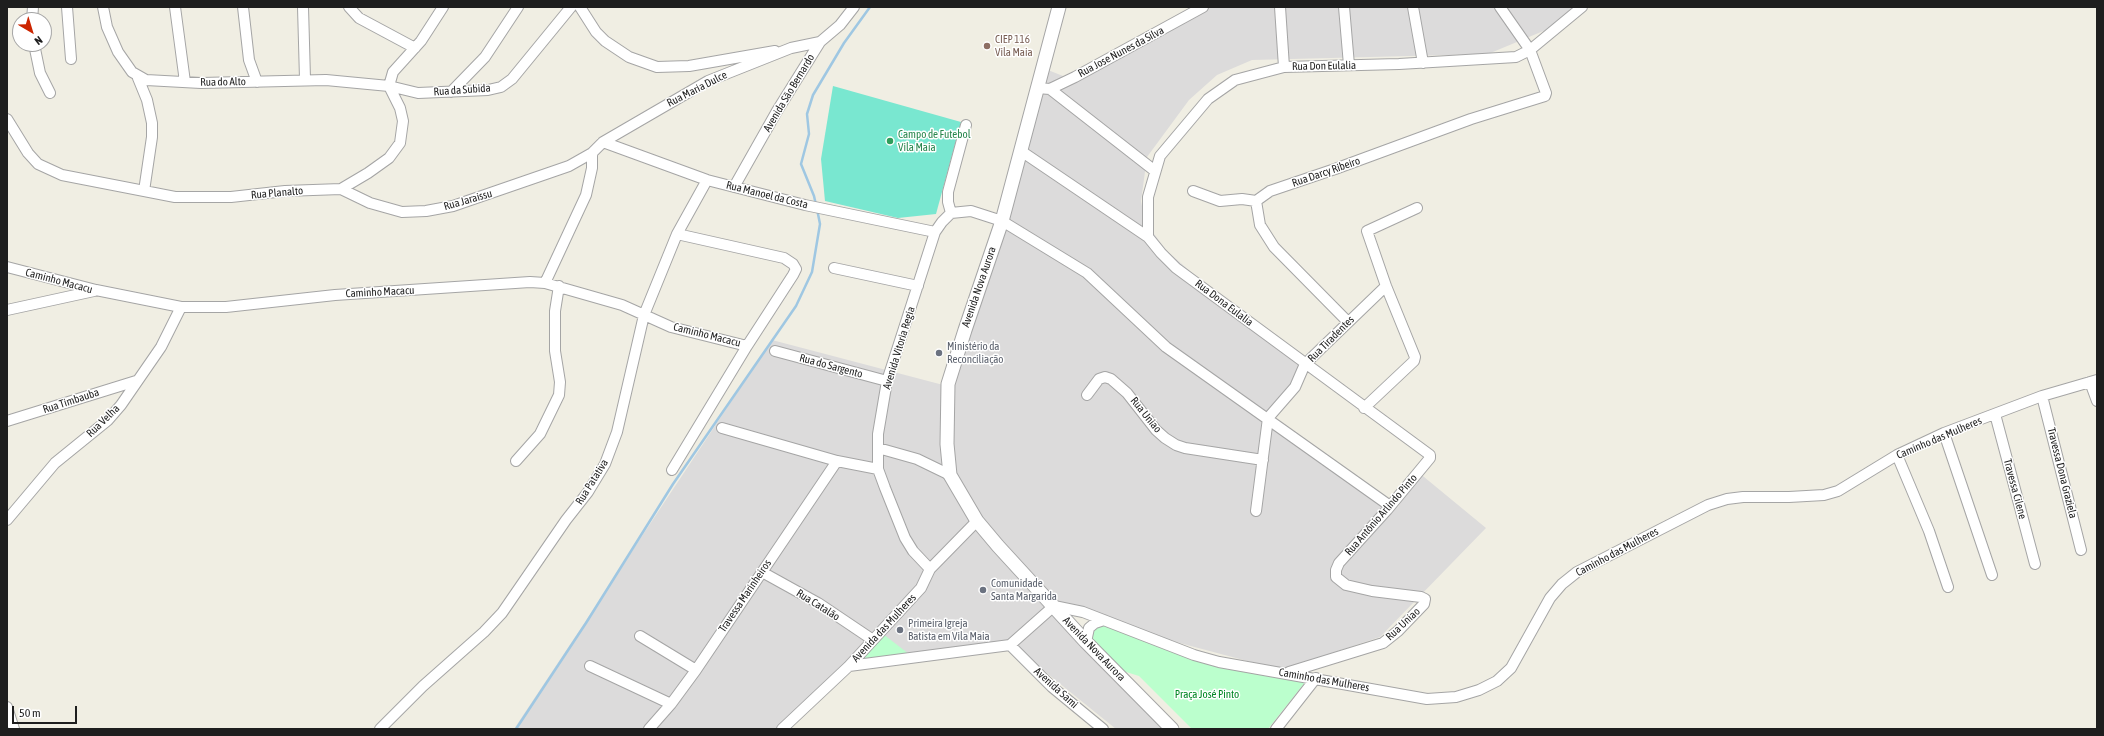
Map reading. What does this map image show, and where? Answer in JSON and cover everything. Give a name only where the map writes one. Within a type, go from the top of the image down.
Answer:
[{"type":"street","points":[[67,7],[71,59]]},
{"type":"street","points":[[103,7],[107,27],[118,52],[126,65],[138,78],[149,105],[152,122],[152,137],[144,192]]},
{"type":"street","points":[[175,7],[185,82]]},
{"type":"street","points":[[243,7],[249,60],[257,82]]},
{"type":"street","points":[[303,7],[305,80]]},
{"type":"street","points":[[349,7],[359,18],[415,48]]},
{"type":"street","points":[[389,86],[393,72],[415,48],[443,7]]},
{"type":"street","points":[[451,92],[485,57],[518,7]]},
{"type":"street","name":"Rua da Subida","points":[[389,86],[418,94],[488,90],[501,86],[512,79],[571,7]]},
{"type":"street","points":[[580,7],[596,32],[611,46],[629,57],[657,67],[689,66],[790,48]]},
{"type":"street","name":"Avenida São Bernardo","points":[[734,187],[770,123],[820,42],[840,25],[854,7]]},
{"type":"street","name":"Avenida Nova Aurora","points":[[1059,7],[1044,89],[1021,151],[1002,221],[964,330],[948,384],[947,444],[950,475],[977,521],[1086,642],[1172,729]]},
{"type":"street","name":"Rua Jose Nunes da Silva","points":[[1044,89],[1203,7]]},
{"type":"street","points":[[1280,7],[1284,67]]},
{"type":"street","points":[[1344,7],[1349,65]]},
{"type":"street","points":[[1413,7],[1423,63]]},
{"type":"street","points":[[1500,7],[1530,50]]},
{"type":"street","name":"Rua Don Eulalia","points":[[1148,237],[1148,197],[1160,156],[1208,99],[1220,88],[1235,80],[1284,67],[1423,63],[1516,57],[1530,50],[1582,7]]},
{"type":"street","name":"Rua Maria Dulce","points":[[603,142],[708,81],[790,48],[820,42]]},
{"type":"street","name":"Rua Darcy Ribeiro","points":[[1256,201],[1270,191],[1470,120],[1545,96],[1546,93],[1530,50]]},
{"type":"street","points":[[36,52],[40,73],[50,93]]},
{"type":"street","name":"Rua do Alto","points":[[138,78],[146,80],[185,82],[326,80],[389,86]]},
{"type":"street","name":"Rua Planalto","points":[[7,119],[28,153],[38,164],[47,170],[62,175],[175,198],[203,198],[342,189],[389,158],[400,143],[403,121],[400,108],[389,86]]},
{"type":"street","points":[[1044,89],[1155,171]]},
{"type":"street","points":[[966,125],[948,192],[948,202],[951,213],[971,210],[1002,221],[1087,273],[1166,347],[1390,506]]},
{"type":"street","name":"Rua Manoel da Costa","points":[[603,142],[673,169],[707,180],[805,205],[935,232]]},
{"type":"street","name":"Rua Jaraissu","points":[[342,189],[370,203],[388,209],[402,212],[426,211],[452,206],[569,166],[592,153],[603,142]]},
{"type":"street","name":"Rua Dona Eulalia","points":[[1021,151],[1148,237],[1176,268],[1364,408],[1430,455]]},
{"type":"street","points":[[545,283],[586,194],[592,168],[592,153]]},
{"type":"street","name":"Rua Patativa","points":[[380,729],[400,711],[423,686],[484,632],[502,613],[597,478],[605,464],[617,432],[644,315],[677,234],[707,180]]},
{"type":"street","points":[[1193,191],[1220,201],[1242,198],[1256,201],[1260,225],[1274,247],[1348,322]]},
{"type":"street","points":[[1364,408],[1414,361],[1415,357],[1386,286],[1367,231],[1417,208]]},
{"type":"street","name":"Avenida Vitoria Regia","points":[[930,569],[913,551],[905,538],[878,468],[878,448],[880,418],[887,381],[935,232],[951,213]]},
{"type":"street","points":[[672,470],[747,346],[796,269],[793,264],[784,258],[677,234]]},
{"type":"street","name":"Caminho Macacu","points":[[7,267],[96,290],[181,308],[226,307],[335,295],[530,282],[545,283],[622,305],[671,327],[747,346]]},
{"type":"street","points":[[834,268],[918,286]]},
{"type":"street","points":[[516,461],[540,434],[559,395],[560,382],[555,351],[555,311],[559,286]]},
{"type":"street","name":"Rua Tiradentes","points":[[1268,418],[1295,387],[1305,364],[1386,286]]},
{"type":"street","points":[[7,310],[96,290]]},
{"type":"street","name":"Rua Velha","points":[[7,520],[55,463],[108,420],[121,405],[136,381],[161,347],[181,308]]},
{"type":"street","name":"Rua do Sargento","points":[[775,351],[887,381]]},
{"type":"street","name":"Rua Uniao","points":[[1086,395],[1099,379],[1105,377],[1110,379],[1128,393],[1160,434],[1176,445],[1185,448],[1263,460]]},
{"type":"street","name":"Rua Timbauba","points":[[7,421],[136,381]]},
{"type":"street","points":[[2093,381],[2097,401]]},
{"type":"street","name":"Caminho das Mulheres","points":[[1054,606],[1068,608],[1104,620],[1194,654],[1247,668],[1316,678],[1427,700],[1456,697],[1479,690],[1497,680],[1511,668],[1550,598],[1562,584],[1577,572],[1708,505],[1726,499],[1744,497],[1824,495],[1838,491],[1896,455],[1944,433],[2042,396],[2093,381]]},
{"type":"street","name":"Travessa Dona Graziela","points":[[2042,396],[2081,550]]},
{"type":"street","name":"Travessa Cilene","points":[[1995,414],[2035,564]]},
{"type":"street","points":[[1256,511],[1268,418]]},
{"type":"street","points":[[722,428],[837,461],[878,468]]},
{"type":"street","points":[[1944,433],[1992,575]]},
{"type":"street","points":[[878,448],[917,459],[950,475]]},
{"type":"street","name":"Rua Antônio Arlindo Pinto","points":[[1336,577],[1336,570],[1339,563],[1390,506],[1430,458],[1430,455]]},
{"type":"street","points":[[1896,455],[1929,531],[1948,587]]},
{"type":"street","name":"Travessa Marinheiros","points":[[649,729],[671,704],[696,670],[837,461]]},
{"type":"street","name":"Avenida das Mulheres","points":[[782,729],[849,666],[921,588],[930,569],[977,521]]},
{"type":"street","name":"Rua Catalão","points":[[762,572],[818,604],[873,640]]},
{"type":"street","name":"Rua Uniao","points":[[1286,673],[1383,643],[1398,631],[1425,602],[1421,597],[1372,591],[1346,585],[1336,577]]},
{"type":"street","points":[[849,666],[1010,645],[1054,606]]},
{"type":"street","points":[[1086,642],[1089,628],[1095,623],[1104,620]]},
{"type":"street","points":[[640,636],[696,670]]},
{"type":"street","name":"Avenida Sami","points":[[1010,645],[1052,687],[1104,729]]},
{"type":"street","points":[[590,666],[671,704]]},
{"type":"street","points":[[1276,729],[1316,678]]},
{"type":"street","points":[[7,707],[14,729]]},
{"type":"shaded area","points":[[1205,7],[1577,7],[1553,27],[1488,54],[1252,60],[1217,75],[1189,100],[1147,157],[1141,201],[1145,222],[1167,251],[1207,286],[1302,354],[1300,375],[1271,415],[1398,507],[1418,472],[1486,528],[1380,637],[1281,670],[1172,641],[1054,600],[1172,729],[1116,729],[1012,645],[849,666],[781,729],[514,729],[772,340],[947,386],[1048,70],[1073,80]]},
{"type":"shaded area","name":"Campo de Futebol Vila Maia","points":[[833,86],[961,122],[936,214],[898,218],[825,201],[821,159]]},
{"type":"green space","name":"Praça José Pinto","points":[[1105,623],[1201,660],[1306,681],[1268,729],[1192,729],[1139,676],[1123,671],[1090,638],[1091,630]]},
{"type":"green space","points":[[883,634],[909,654],[856,662]]},
{"type":"waterway","points":[[816,205],[814,196],[801,164],[809,134],[807,114],[813,95],[844,43],[870,7]]},
{"type":"waterway","points":[[516,729],[586,623],[673,484],[796,306],[812,272],[820,224],[817,209]]},
{"type":"place","name":"CIEP 116 Vila Maia","points":[[987,46]]},
{"type":"place","name":"Campo de Futebol Vila Maia","points":[[890,141]]},
{"type":"place","name":"Ministério da Reconciliação","points":[[939,353]]},
{"type":"place","name":"Comunidade Santa Margarida","points":[[983,590]]},
{"type":"place","name":"Primeira Igreja Batista em Vila Maia","points":[[900,630]]}]
